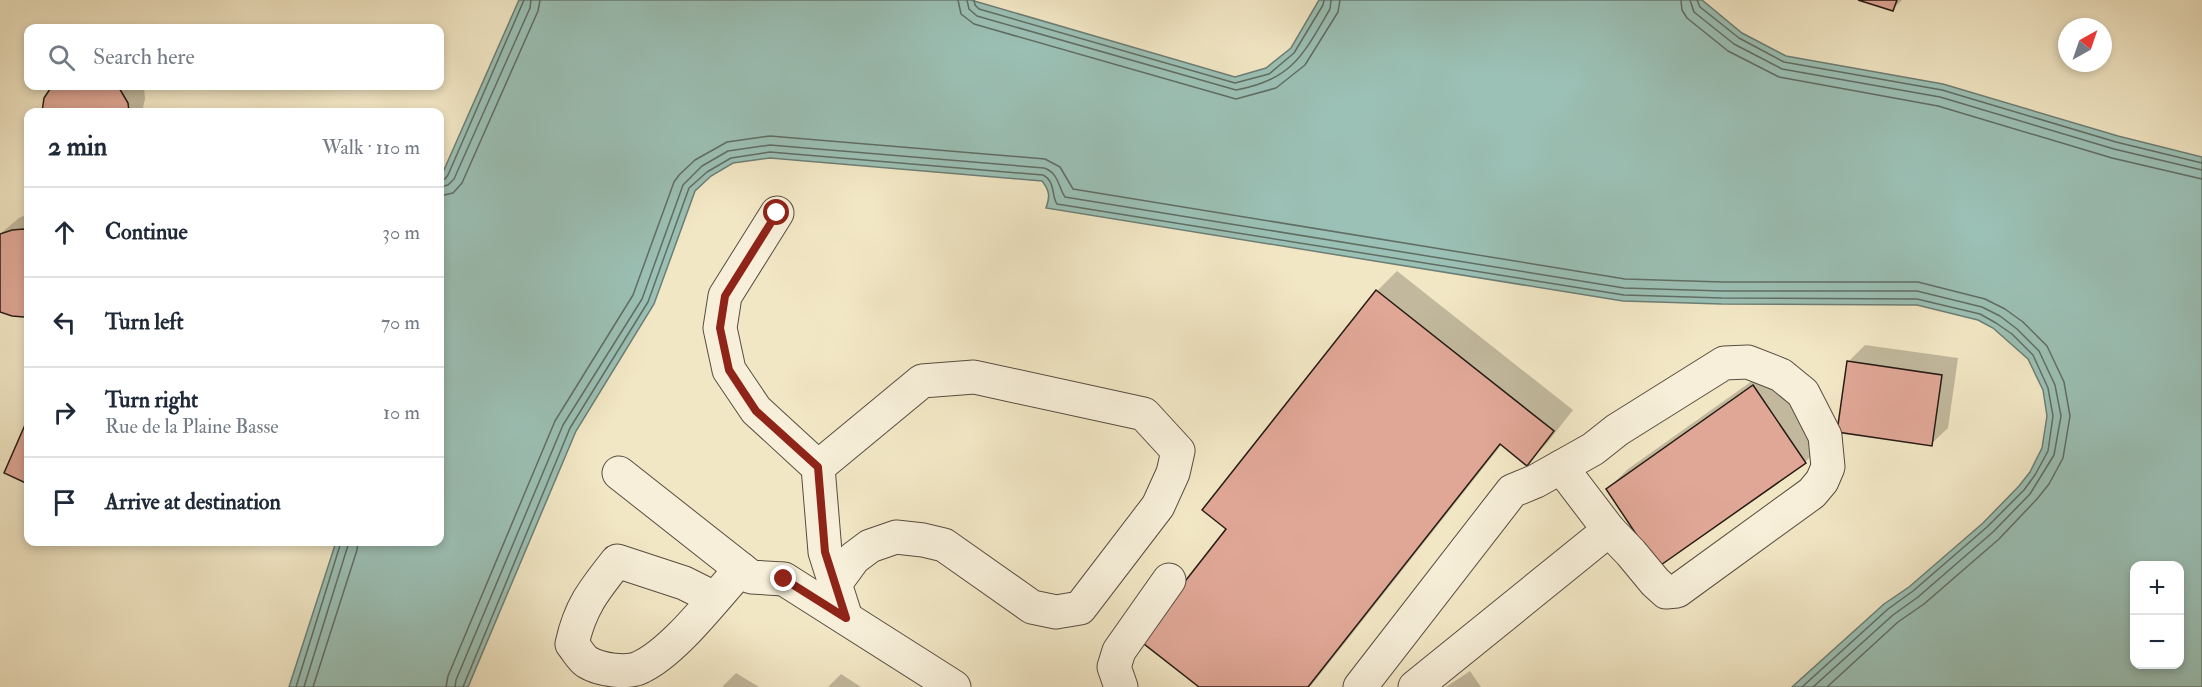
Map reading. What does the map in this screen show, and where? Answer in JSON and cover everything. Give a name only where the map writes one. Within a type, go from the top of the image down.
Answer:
[{"type":"street","points":[[777,213],[725,296],[720,328],[729,370],[756,411],[818,467],[825,552],[846,618]]},
{"type":"street","points":[[1360,687],[1512,491],[1593,449],[1617,430],[1724,363],[1748,362],[1780,375],[1803,393],[1825,436],[1828,467],[1822,481],[1812,494],[1677,591],[1666,592],[1654,582],[1609,530],[1561,467]]},
{"type":"street","points":[[818,467],[922,381],[974,377],[1144,414],[1178,451],[1173,473],[1158,506],[1080,608],[1056,612],[1032,607],[944,545],[896,537],[870,546],[854,558],[836,584]]},
{"type":"street","points":[[619,473],[752,577],[784,579],[954,687]]},
{"type":"street","points":[[1415,687],[1609,530]]},
{"type":"street","points":[[714,598],[741,569]]},
{"type":"street","points":[[1121,687],[1114,667],[1119,651],[1169,580]]},
{"type":"water","points":[[519,0],[971,0],[1235,77],[1266,68],[1291,48],[1319,0],[1702,0],[1742,33],[1786,56],[1943,84],[2118,136],[2202,157],[2202,687],[1792,687],[1884,604],[1909,587],[1983,523],[2030,472],[2042,448],[2047,416],[2043,390],[2028,359],[1993,328],[1978,320],[1917,305],[1623,301],[1046,208],[1049,194],[1042,181],[770,158],[733,163],[711,176],[695,191],[654,304],[576,431],[468,687],[289,687],[335,546],[444,546],[444,170]]},
{"type":"building","points":[[1858,0],[1897,0],[1893,11]]},
{"type":"building","points":[[49,90],[120,90],[129,108],[43,108],[44,98]]},
{"type":"building","points":[[24,229],[24,317],[0,312],[0,234]]},
{"type":"building","points":[[1376,290],[1554,431],[1527,466],[1500,444],[1308,687],[1199,687],[1139,640],[1226,529],[1202,510]]},
{"type":"building","points":[[1847,361],[1942,375],[1932,446],[1837,432]]},
{"type":"building","points":[[1753,385],[1806,463],[1658,567],[1606,489]]},
{"type":"building","points":[[24,427],[24,482],[4,473]]},
{"type":"route","points":[[777,213],[725,296],[720,328],[729,370],[756,411],[818,467],[825,552],[846,618],[784,579]]}]
